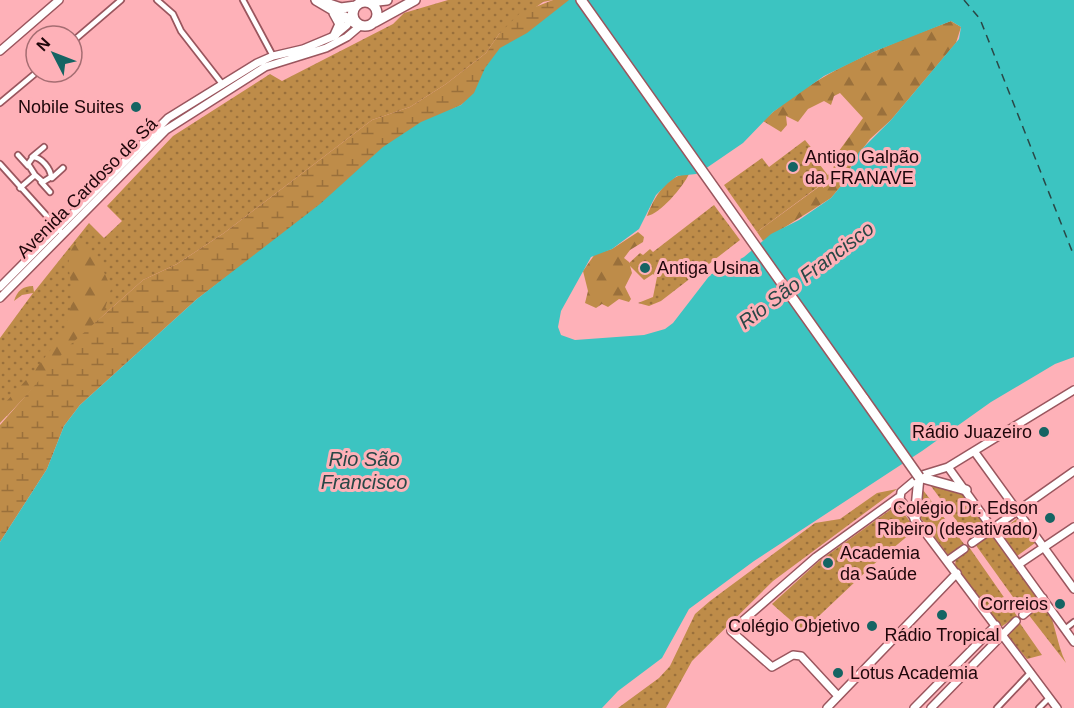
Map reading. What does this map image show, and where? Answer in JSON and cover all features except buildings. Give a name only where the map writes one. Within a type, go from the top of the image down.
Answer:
[{"type":"highway","points":[[316,0],[336,10],[354,15],[368,26],[415,0]]},
{"type":"highway","points":[[323,0],[336,10],[354,15]]},
{"type":"highway","points":[[354,15],[369,2],[387,0]]},
{"type":"highway","points":[[582,0],[820,336],[831,343],[864,388],[864,399],[921,476],[961,489]]},
{"type":"highway","points":[[369,2],[377,11],[375,22]]},
{"type":"highway","points":[[335,35],[340,24],[336,10]]},
{"type":"highway","points":[[915,516],[921,476]]},
{"type":"main road","points":[[0,51],[59,0]]},
{"type":"main road","name":"Avenida Cardoso de Sá","points":[[0,298],[159,127],[223,85],[273,56],[303,49],[335,35],[354,15]]},
{"type":"main road","name":"Avenida Cardoso de Sá","points":[[0,287],[175,124],[265,67],[326,48],[347,37],[354,15]]},
{"type":"main road","points":[[836,699],[801,656],[793,655],[772,667],[731,631],[816,557],[900,498],[921,476],[948,467],[1074,390]]},
{"type":"main road","points":[[974,451],[1072,583]]},
{"type":"main road","points":[[948,467],[961,489],[1020,564],[1074,642]]},
{"type":"main road","points":[[972,543],[1074,471]]},
{"type":"main road","points":[[900,498],[1057,708]]},
{"type":"main road","points":[[1020,564],[1074,527]]},
{"type":"main road","points":[[947,561],[964,549]]},
{"type":"main road","points":[[827,708],[957,573]]},
{"type":"main road","points":[[1023,615],[1043,598]]},
{"type":"main road","points":[[931,708],[1016,621]]},
{"type":"main road","points":[[914,708],[996,625]]},
{"type":"street","points":[[84,32],[121,0]]},
{"type":"street","points":[[157,0],[173,14],[181,31],[223,85]]},
{"type":"street","points":[[243,0],[273,56]]},
{"type":"street","points":[[0,103],[24,83]]},
{"type":"street","points":[[29,158],[44,147]]},
{"type":"street","points":[[18,155],[50,192]]},
{"type":"street","points":[[29,158],[30,168]]},
{"type":"street","points":[[29,158],[39,158],[51,173],[50,179]]},
{"type":"street","points":[[0,164],[60,232]]},
{"type":"street","points":[[39,180],[43,182],[50,179],[63,168]]},
{"type":"street","points":[[20,188],[35,175]]},
{"type":"street","points":[[1065,629],[1074,622]]},
{"type":"street","points":[[997,708],[1031,672]]},
{"type":"street","points":[[1039,708],[1049,698]]},
{"type":"street","points":[[836,699],[839,708]]},
{"type":"green space","points":[[448,0],[553,0],[543,2],[499,34],[486,53],[446,84],[410,107],[372,120],[224,233],[177,264],[143,280],[70,345],[7,416],[0,413],[0,338],[33,293],[22,295],[14,301],[17,294],[29,286],[33,286],[34,292],[89,223],[104,238],[122,221],[107,206],[173,136],[270,74],[282,81],[393,24],[404,13]]},
{"type":"green space","points":[[553,0],[598,0],[461,105],[443,114],[197,299],[80,405],[64,426],[47,469],[0,542],[0,425],[70,345],[143,280],[177,264],[224,233],[372,120],[410,107],[446,84],[486,53],[499,34],[520,13]]},
{"type":"green space","points":[[951,21],[961,27],[956,43],[891,120],[870,139],[831,198],[763,241],[757,232],[824,183],[823,188],[830,183],[828,175],[833,170],[836,155],[863,118],[840,93],[834,96],[831,105],[824,101],[808,109],[798,122],[786,116],[787,125],[781,132],[763,121],[805,88],[828,74],[901,40]]},
{"type":"green space","points":[[805,140],[823,162],[820,165],[830,178],[757,232],[724,185],[762,158],[769,167]]},
{"type":"green space","points":[[689,174],[671,199],[647,216],[662,188],[674,178]]},
{"type":"green space","points":[[714,205],[740,240],[661,301],[649,306],[638,303],[653,297],[657,277],[653,274],[644,280],[628,264],[640,253],[643,255],[650,249],[653,252]]},
{"type":"green space","points":[[638,232],[644,237],[643,242],[630,250],[624,258],[629,262],[632,273],[625,287],[631,299],[629,302],[619,299],[608,307],[602,304],[596,308],[585,303],[588,291],[583,271],[595,254],[612,249]]},
{"type":"green space","points":[[78,241],[94,255],[111,289],[103,315],[0,423],[0,407],[36,368],[55,344],[66,325],[72,297],[69,259]]},
{"type":"green space","points":[[928,482],[963,492],[989,526],[970,539]]},
{"type":"green space","points":[[920,486],[964,544],[948,555],[920,517]]},
{"type":"green space","points":[[897,489],[773,581],[692,661],[666,708],[618,708],[659,678],[670,666],[695,614],[710,601],[815,523],[840,519],[877,493]]},
{"type":"green space","points":[[897,505],[916,529],[874,564],[803,631],[772,604],[818,562]]},
{"type":"green space","points":[[1018,518],[1035,543],[1017,556],[1000,531]]},
{"type":"green space","points":[[993,534],[1041,598],[1023,611],[975,544]]},
{"type":"green space","points":[[969,547],[1017,616],[1001,627],[955,566],[956,556]]},
{"type":"green space","points":[[1044,602],[1051,617],[1066,663],[1028,614]]},
{"type":"green space","points":[[1019,622],[1042,655],[1027,659],[1006,634]]},
{"type":"water","name":"Rio São Francisco","points":[[569,0],[1074,0],[1074,357],[1055,364],[991,402],[922,451],[754,561],[689,609],[662,658],[618,691],[602,708],[0,708],[0,542],[47,469],[64,426],[80,405],[197,299],[320,204],[383,147],[421,122],[461,105],[474,93],[485,68],[500,48],[527,33]],"holes":[[[951,21],[961,27],[959,39],[891,120],[859,152],[841,186],[831,198],[799,220],[771,234],[744,257],[710,275],[673,323],[665,329],[644,335],[575,340],[561,335],[558,327],[561,311],[591,257],[612,249],[639,229],[656,195],[677,176],[696,174],[705,169],[743,143],[773,112],[824,76],[873,52]]]},
{"type":"ferry route","points":[[964,0],[980,19],[1074,256]]},
{"type":"place","name":"Nobile Suites","points":[[136,107]]},
{"type":"place","name":"Antigo Galpão da FRANAVE","points":[[793,167]]},
{"type":"place","name":"Antiga Usina","points":[[645,268]]},
{"type":"place","name":"Rádio Juazeiro","points":[[1044,432]]},
{"type":"place","name":"Colégio Dr. Edson Ribeiro (desativado)","points":[[1050,518]]},
{"type":"place","name":"Academia da Saúde","points":[[828,563]]},
{"type":"place","name":"Correios","points":[[1060,604]]},
{"type":"place","name":"Rádio Tropical","points":[[942,615]]},
{"type":"place","name":"Colégio Objetivo","points":[[872,626]]},
{"type":"place","name":"Lotus Academia","points":[[838,673]]}]
